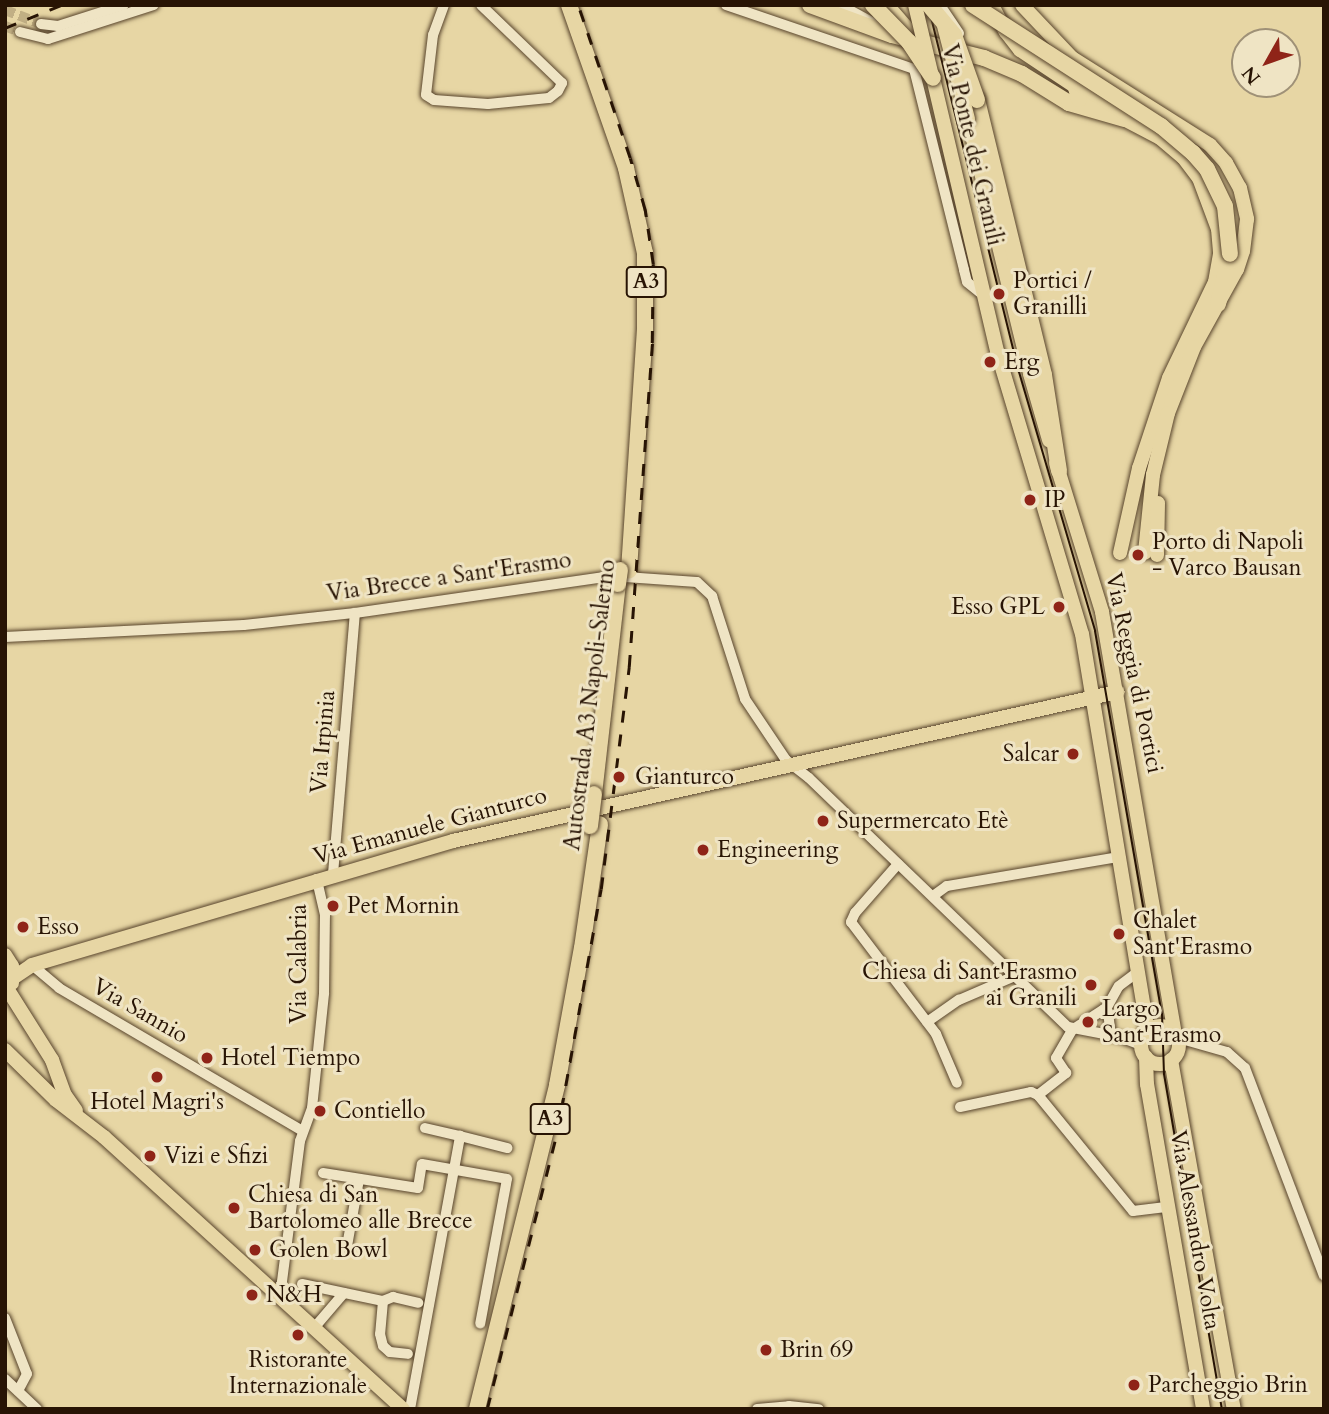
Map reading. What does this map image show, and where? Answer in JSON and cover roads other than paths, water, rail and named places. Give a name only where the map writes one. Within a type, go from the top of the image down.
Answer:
[{"type":"highway","name":"Autostrada A3 Napoli-Salerno","points":[[560,5],[617,170],[635,253],[635,348],[624,577]]},
{"type":"highway","name":"Autostrada A3 Napoli-Salerno","points":[[477,1409],[554,1098],[582,948],[624,577],[645,329],[645,253],[626,168],[569,5]]},
{"type":"highway","points":[[810,5],[892,35],[997,64],[1124,119]]},
{"type":"highway","points":[[929,5],[946,23],[959,46],[977,100],[1040,359],[1059,471]]},
{"type":"highway","points":[[973,5],[1161,126],[1207,169],[1217,187],[1229,224],[1230,254],[1218,304]]},
{"type":"highway","points":[[881,8],[933,78]]},
{"type":"highway","name":"Autostrada A3 Napoli-Salerno","points":[[468,1409],[546,1096],[595,825]]},
{"type":"main road","name":"Via Ponte dei Granili","points":[[915,5],[984,296]]},
{"type":"main road","name":"Via Ponte dei Granili","points":[[939,5],[1009,289]]},
{"type":"main road","points":[[992,5],[1006,32],[1020,50],[1073,96]]},
{"type":"main road","points":[[1021,5],[1057,45],[1089,69],[1210,145],[1226,163],[1240,188],[1247,219],[1243,251],[1237,269],[1185,367],[1153,451],[1128,510],[1124,553],[1141,514],[1153,451],[1169,378],[1215,282],[1220,254],[1219,229],[1211,201],[1199,178],[1183,156],[1160,138],[1124,119]]},
{"type":"main road","points":[[881,8],[920,42]]},
{"type":"main road","points":[[1041,66],[1089,69]]},
{"type":"main road","name":"Via Reggia di Portici","points":[[1009,289],[1035,394],[1102,612],[1176,1035]]},
{"type":"main road","name":"Via Reggia di Portici","points":[[984,296],[1007,386],[1075,608],[1148,1031]]},
{"type":"main road","points":[[1141,514],[1151,554],[1153,451]]},
{"type":"main road","name":"Via Emanuele Gianturco","points":[[9,987],[32,965],[332,874],[477,835],[1117,692]]},
{"type":"main road","points":[[8,959],[9,987],[80,1118]]},
{"type":"main road","name":"Via Emanuele Gianturco","points":[[8,959],[32,965]]},
{"type":"main road","points":[[1163,1026],[1176,1035],[1179,1048],[1171,1060],[1158,1064],[1144,1051],[1148,1031],[1163,1026]]},
{"type":"main road","points":[[19,1063],[30,1068],[43,1063],[44,1052],[38,1039]]},
{"type":"main road","points":[[5,1050],[62,1105],[80,1118],[404,1409]]},
{"type":"main road","name":"Via Alessandro Volta","points":[[1144,1051],[1147,1084],[1203,1409]]},
{"type":"main road","name":"Via Alessandro Volta","points":[[1171,1060],[1234,1409]]},
{"type":"street","points":[[41,24],[58,26],[124,5]]},
{"type":"street","points":[[20,32],[48,39],[154,5]]},
{"type":"street","points":[[444,5],[433,34],[426,94],[434,100],[488,104],[549,98],[558,92],[562,83],[481,5]]},
{"type":"street","points":[[726,5],[914,69],[967,282],[984,296]]},
{"type":"street","points":[[840,5],[869,18],[892,35]]},
{"type":"street","points":[[864,5],[881,8]]},
{"type":"street","points":[[939,5],[962,38],[970,61],[977,100]]},
{"type":"street","name":"Via Brecce a Sant'Erasmo","points":[[5,637],[244,625],[355,613],[611,576],[697,582],[712,596],[745,699],[786,760],[1072,1030]]},
{"type":"street","name":"Via Irpinia","points":[[332,874],[355,613]]},
{"type":"street","points":[[933,896],[947,886],[1119,857]]},
{"type":"street","points":[[898,864],[855,913],[851,922],[941,1041],[957,1083]]},
{"type":"street","name":"Via Calabria","points":[[280,1297],[303,1131],[312,1108],[324,993],[325,915],[317,879]]},
{"type":"street","name":"Via Sannio","points":[[32,965],[59,988],[303,1131]]},
{"type":"street","points":[[1038,1096],[1066,1073],[1056,1058],[1072,1030],[1106,1009],[1119,986],[1139,971]]},
{"type":"street","points":[[927,1022],[954,1002],[1015,976]]},
{"type":"street","points":[[1106,1009],[1111,1035]]},
{"type":"street","points":[[1072,1030],[1111,1035],[1144,1051]]},
{"type":"street","points":[[1176,1035],[1227,1052],[1245,1068],[1324,1276]]},
{"type":"street","points":[[960,1107],[1033,1092],[1133,1211],[1168,1207]]},
{"type":"street","points":[[425,1128],[508,1148]]},
{"type":"street","points":[[410,1409],[460,1136]]},
{"type":"street","points":[[323,1173],[418,1188],[422,1164],[507,1180],[480,1324]]},
{"type":"street","points":[[347,1246],[359,1179]]},
{"type":"street","points":[[302,1284],[383,1301],[393,1297],[418,1303]]},
{"type":"street","points":[[314,1328],[344,1293]]},
{"type":"street","points":[[383,1301],[380,1334],[383,1346],[390,1352],[408,1354]]},
{"type":"street","points":[[5,1318],[27,1374],[18,1391]]},
{"type":"street","points":[[5,1379],[37,1409]]},
{"type":"street","points":[[757,1409],[819,1409]]},
{"type":"tunnel","points":[[5,10],[41,24]]},
{"type":"tunnel","points":[[5,26],[20,32]]},
{"type":"tram line","points":[[928,5],[1019,372],[1095,631],[1162,1014],[1164,1074],[1222,1409]]},
{"type":"railway","points":[[5,28],[61,5]]},
{"type":"railway","points":[[487,1409],[557,1133],[601,889],[629,667],[652,343],[653,264],[645,210],[578,5]]},
{"type":"place","name":"Portici / Granilli","points":[[999,294]]},
{"type":"place","name":"Erg","points":[[990,362]]},
{"type":"place","name":"IP","points":[[1030,500]]},
{"type":"place","name":"Porto di Napoli - Varco Bausan","points":[[1138,555]]},
{"type":"place","name":"Esso GPL","points":[[1059,607]]},
{"type":"place","name":"Salcar","points":[[1073,754]]},
{"type":"place","name":"Gianturco","points":[[619,777]]},
{"type":"place","name":"Supermercato Etè","points":[[823,821]]},
{"type":"place","name":"Engineering","points":[[703,850]]},
{"type":"place","name":"Pet Mornin","points":[[333,906]]},
{"type":"place","name":"Esso","points":[[23,927]]},
{"type":"place","name":"Chalet Sant'Erasmo","points":[[1119,934]]},
{"type":"place","name":"Chiesa di Sant'Erasmo ai Granili","points":[[1091,985]]},
{"type":"place","name":"Largo Sant'Erasmo","points":[[1088,1022]]},
{"type":"place","name":"Hotel Tiempo","points":[[207,1058]]},
{"type":"place","name":"Hotel Magri's","points":[[157,1077]]},
{"type":"place","name":"Contiello","points":[[320,1111]]},
{"type":"place","name":"Vizi e Sfizi","points":[[150,1156]]},
{"type":"place","name":"Chiesa di San Bartolomeo alle Brecce","points":[[234,1208]]},
{"type":"place","name":"Golen Bowl","points":[[255,1250]]},
{"type":"place","name":"N&H","points":[[252,1295]]},
{"type":"place","name":"Ristorante Internazionale","points":[[298,1335]]},
{"type":"place","name":"Brin 69","points":[[766,1350]]},
{"type":"place","name":"Parcheggio Brin","points":[[1134,1385]]}]
